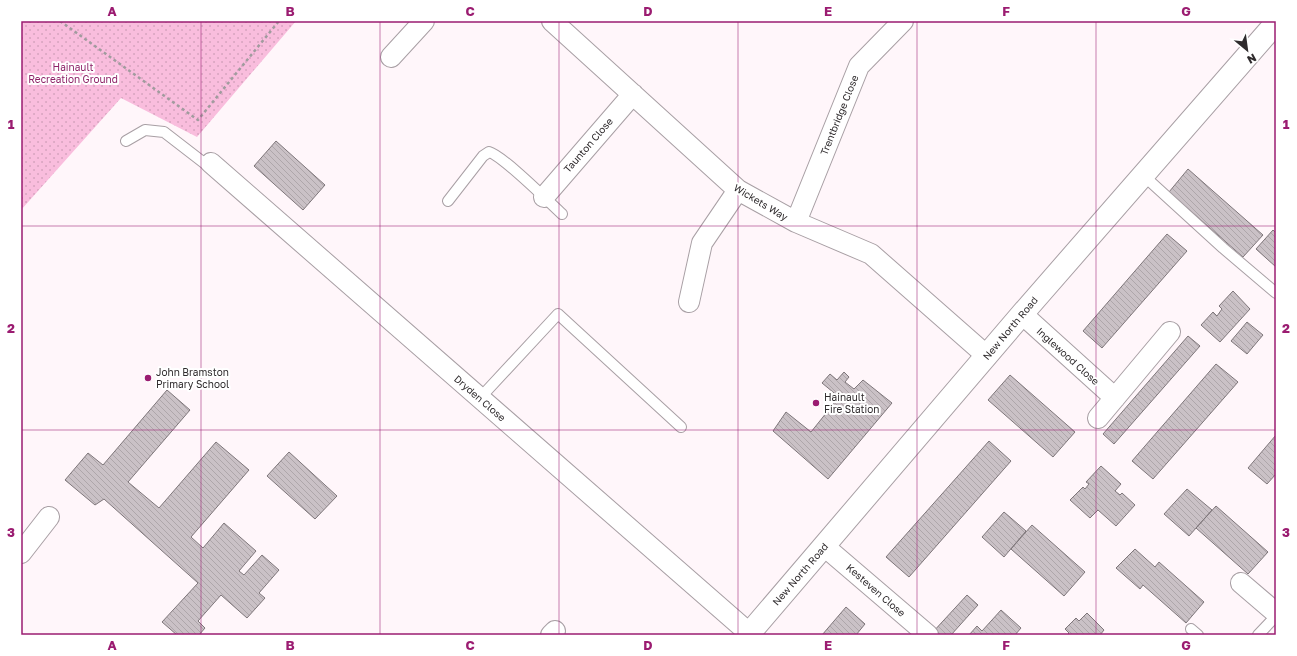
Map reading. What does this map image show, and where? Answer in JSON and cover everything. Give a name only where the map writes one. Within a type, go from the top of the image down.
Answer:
[{"type":"street","points":[[391,57],[424,21]]},
{"type":"street","name":"Wickets Way","points":[[552,21],[738,190],[796,222],[871,254],[987,356]]},
{"type":"street","name":"New North Road","points":[[748,634],[1022,314],[1276,23]]},
{"type":"street","name":"Trentbridge Close","points":[[796,222],[859,66],[894,24]]},
{"type":"street","name":"Taunton Close","points":[[544,197],[633,94]]},
{"type":"street","name":"Dryden Close","points":[[211,163],[748,634]]},
{"type":"street","points":[[690,302],[702,242],[738,190]]},
{"type":"street","name":"Inglewood Close","points":[[1022,314],[1115,398]]},
{"type":"street","points":[[1098,418],[1170,332]]},
{"type":"street","points":[[21,553],[49,517]]},
{"type":"street","name":"Kesteven Close","points":[[824,546],[922,633]]},
{"type":"street","points":[[1240,582],[1276,612]]},
{"type":"lane","points":[[126,141],[145,130],[164,132],[208,166],[211,163]]},
{"type":"lane","points":[[448,201],[483,156],[489,152],[494,153],[562,214]]},
{"type":"lane","points":[[1143,175],[1223,248],[1276,293]]},
{"type":"lane","points":[[480,398],[558,314],[681,427]]},
{"type":"lane","points":[[1258,635],[1276,612]]},
{"type":"path","points":[[60,21],[198,120],[279,21]]},
{"type":"green space","name":"Hainault Recreation Ground","points":[[21,21],[296,21],[197,137],[121,98],[21,210]]},
{"type":"building","points":[[276,141],[325,185],[303,210],[254,166]]},
{"type":"building","points":[[1188,169],[1263,235],[1243,257],[1169,192]]},
{"type":"building","points":[[1273,230],[1276,233],[1276,267],[1256,249]]},
{"type":"building","points":[[1167,234],[1187,251],[1102,348],[1083,331]]},
{"type":"building","points":[[1233,291],[1250,309],[1220,342],[1201,325],[1213,312],[1217,316],[1222,309],[1219,306]]},
{"type":"building","points":[[1247,322],[1263,335],[1247,354],[1231,341]]},
{"type":"building","points":[[1188,336],[1200,346],[1114,444],[1103,434]]},
{"type":"building","points":[[1216,364],[1238,382],[1153,479],[1132,461]]},
{"type":"building","points":[[844,372],[849,377],[845,382],[854,389],[863,380],[892,403],[828,479],[773,431],[786,412],[811,432],[839,397],[822,383],[830,374],[837,380]]},
{"type":"building","points":[[1010,375],[1075,432],[1053,457],[988,400]]},
{"type":"building","points":[[167,390],[190,410],[128,482],[159,508],[216,442],[249,470],[191,537],[203,548],[224,523],[256,551],[239,571],[244,575],[262,555],[279,570],[259,593],[265,598],[247,618],[221,595],[198,621],[205,628],[199,635],[177,635],[162,622],[198,583],[104,499],[95,505],[65,480],[88,453],[103,465]]},
{"type":"building","points":[[1276,435],[1276,474],[1267,484],[1248,468]]},
{"type":"building","points":[[989,441],[1011,461],[909,577],[886,557]]},
{"type":"building","points":[[289,452],[337,496],[315,519],[267,476]]},
{"type":"building","points":[[1101,466],[1121,484],[1115,491],[1120,495],[1122,493],[1135,505],[1116,526],[1098,510],[1090,518],[1070,500],[1083,487],[1085,489],[1089,484],[1086,482]]},
{"type":"building","points":[[1187,489],[1212,510],[1189,536],[1164,514]]},
{"type":"building","points":[[1216,506],[1268,552],[1248,574],[1196,528]]},
{"type":"building","points":[[1004,512],[1026,531],[1004,557],[982,537]]},
{"type":"building","points":[[1032,525],[1085,572],[1064,596],[1011,549]]},
{"type":"building","points":[[1135,549],[1155,567],[1159,562],[1204,602],[1186,623],[1143,585],[1140,589],[1116,568]]},
{"type":"building","points":[[967,595],[978,605],[951,635],[934,635],[932,633]]},
{"type":"building","points":[[846,607],[865,624],[856,635],[822,635]]},
{"type":"building","points":[[1001,610],[1021,628],[1015,635],[969,635],[977,626],[982,631]]},
{"type":"building","points":[[1087,613],[1104,630],[1100,635],[1067,635],[1069,633],[1065,629],[1076,618],[1079,621]]},
{"type":"place","name":"John Bramston Primary School","points":[[148,378]]},
{"type":"place","name":"Hainault Fire Station","points":[[816,403]]}]
